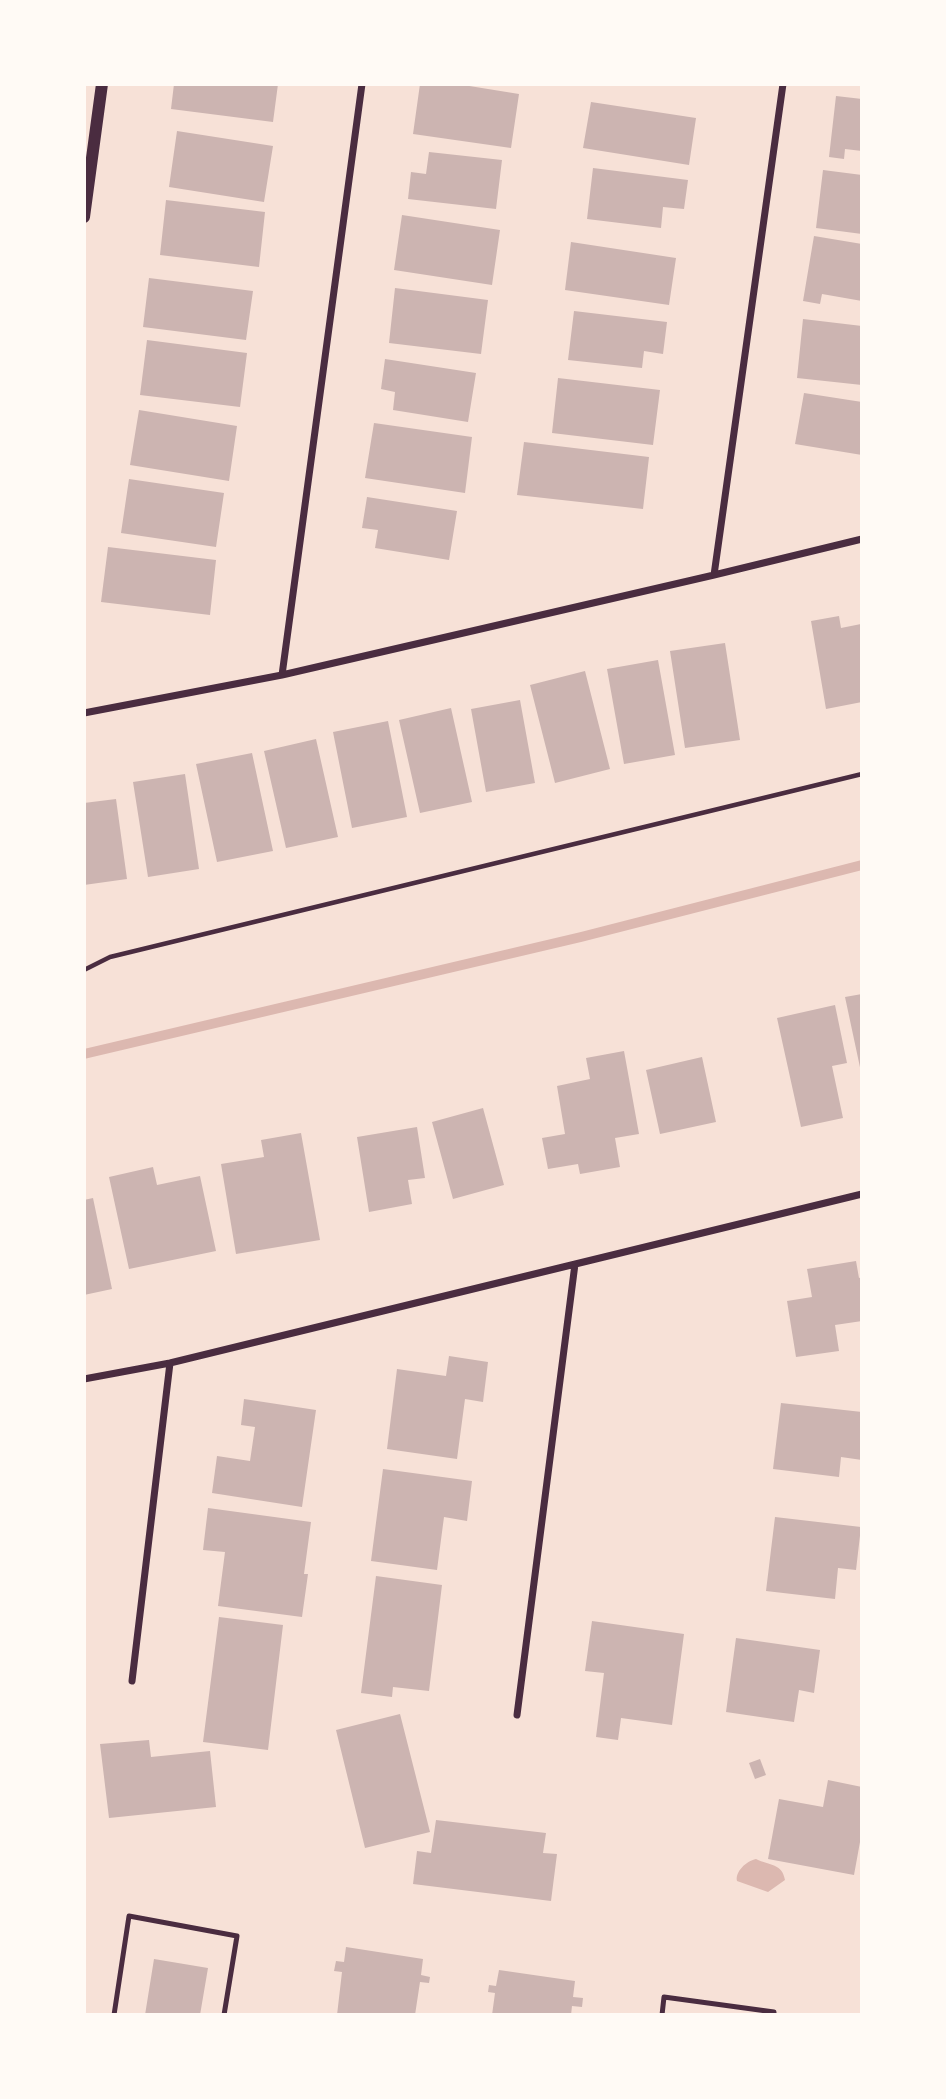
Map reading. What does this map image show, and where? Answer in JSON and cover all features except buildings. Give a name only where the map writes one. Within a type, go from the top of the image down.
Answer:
[{"type":"street","points":[[84,217],[102,84]]},
{"type":"street","points":[[282,676],[362,84]]},
{"type":"street","points":[[715,575],[783,84]]},
{"type":"street","points":[[84,713],[282,676],[862,538]]},
{"type":"street","points":[[84,1379],[170,1363],[862,1194]]},
{"type":"street","points":[[517,1715],[575,1264]]},
{"type":"street","points":[[132,1681],[170,1363]]},
{"type":"lane","points":[[114,2015],[129,1916],[237,1937],[224,2015]]},
{"type":"lane","points":[[662,2015],[664,1997],[774,2012],[774,2015]]},
{"type":"path","points":[[84,970],[110,957],[862,774]]},
{"type":"shaded area","points":[[756,1859],[778,1868],[785,1880],[768,1892],[737,1881],[742,1867]]},
{"type":"waterway","points":[[84,1054],[581,937],[862,865]]}]
